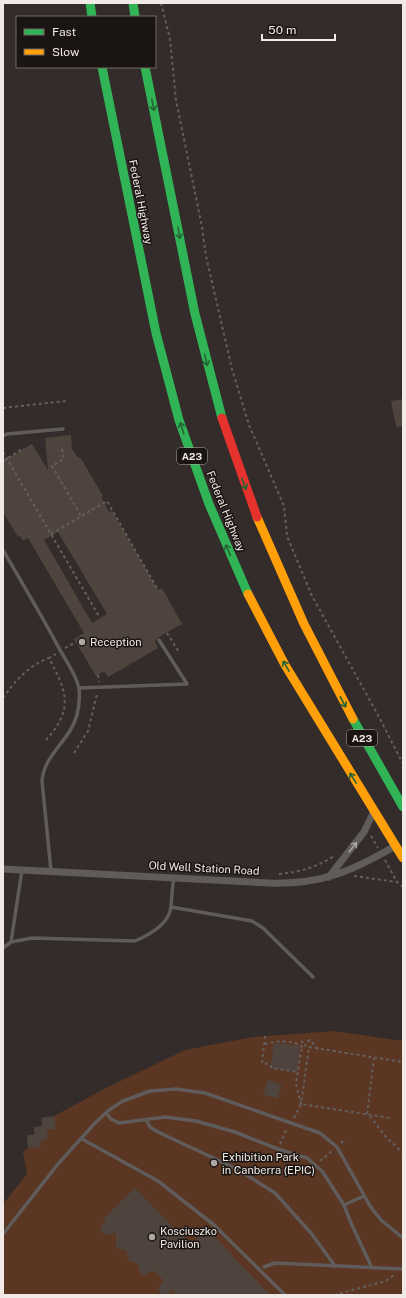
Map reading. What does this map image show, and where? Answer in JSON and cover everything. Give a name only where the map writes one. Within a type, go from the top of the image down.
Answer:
[{"type":"highway","points":[[90,3],[92,16]]},
{"type":"highway","points":[[133,3],[135,16]]},
{"type":"highway","name":"Federal Highway","points":[[102,68],[156,333],[179,420],[196,469],[226,545],[264,625],[308,703],[374,811],[399,844],[403,858]]},
{"type":"highway","name":"A23","points":[[146,68],[199,330],[225,429],[242,478],[279,574],[359,732],[403,807]]},
{"type":"street","points":[[329,878],[364,832],[374,811]]},
{"type":"street","name":"Old Well Station Road","points":[[3,869],[289,884],[329,878],[340,874],[359,867],[399,844]]},
{"type":"lane","points":[[3,436],[7,434],[63,429]]},
{"type":"lane","points":[[3,550],[61,651],[75,677],[78,688],[78,711],[75,723],[71,731],[47,761],[43,771],[42,781],[51,871]]},
{"type":"lane","points":[[78,688],[99,686],[187,684],[160,640]]},
{"type":"lane","points":[[12,942],[20,897],[22,870]]},
{"type":"lane","points":[[3,948],[12,942],[32,938],[135,941],[147,936],[170,914],[174,878]]},
{"type":"lane","points":[[171,907],[252,921],[263,928],[313,977]]},
{"type":"lane","points":[[3,1234],[58,1164],[106,1113],[123,1101],[137,1095],[150,1091],[176,1088],[205,1093],[320,1133],[337,1147],[364,1196],[381,1220],[403,1238]]},
{"type":"lane","points":[[106,1113],[111,1119],[119,1123],[165,1117],[196,1121],[235,1132],[278,1149],[307,1158],[316,1165],[344,1205],[372,1268]]},
{"type":"lane","points":[[146,1120],[150,1127],[160,1133],[237,1169],[275,1193],[311,1233],[335,1266]]},
{"type":"lane","points":[[82,1139],[158,1181],[214,1225],[285,1295]]},
{"type":"lane","points":[[344,1205],[364,1196]]},
{"type":"lane","points":[[264,1267],[276,1263],[403,1269]]},
{"type":"path","points":[[161,3],[170,39],[176,100],[202,227],[206,256],[232,369],[249,425],[284,506],[287,536],[312,596],[378,715],[403,764]]},
{"type":"path","points":[[3,408],[66,401]]},
{"type":"path","points":[[3,461],[24,448]]},
{"type":"path","points":[[62,449],[64,459],[52,466],[82,516]]},
{"type":"path","points":[[3,452],[100,618]]},
{"type":"path","points":[[51,534],[107,501],[158,590]]},
{"type":"path","points":[[167,633],[179,652]]},
{"type":"path","points":[[3,698],[13,684],[36,663],[49,658],[76,642]]},
{"type":"path","points":[[46,740],[57,727],[66,704],[61,681],[49,658]]},
{"type":"path","points":[[74,753],[88,731],[99,686],[98,675]]},
{"type":"path","points":[[364,832],[371,836]]},
{"type":"path","points":[[274,874],[292,873],[315,867],[335,855]]},
{"type":"path","points":[[340,874],[389,880],[397,882],[403,887]]},
{"type":"path","points":[[264,1036],[265,1044],[262,1063],[270,1064],[272,1068],[298,1072]]},
{"type":"path","points":[[301,1104],[296,1084],[301,1051],[310,1040],[318,1049]]},
{"type":"path","points":[[265,1044],[274,1041],[300,1044],[304,1046]]},
{"type":"path","points":[[301,1041],[304,1046]]},
{"type":"path","points":[[278,1149],[301,1104],[309,1047],[403,1062]]},
{"type":"path","points":[[374,1058],[368,1114],[385,1136],[403,1153]]},
{"type":"path","points":[[301,1104],[390,1118]]},
{"type":"path","points":[[334,1295],[386,1281],[403,1269]]},
{"type":"shaded area","name":"Exhibition Park in Canberra (EPIC)","points":[[334,1031],[403,1041],[403,1295],[3,1295],[3,1204],[27,1174],[23,1152],[54,1116],[108,1087],[185,1050],[253,1037]]},
{"type":"building","points":[[403,399],[403,426],[396,427],[391,401]]},
{"type":"building","points":[[71,435],[72,449],[78,458],[80,457],[103,496],[101,497],[109,512],[112,511],[158,590],[162,588],[182,624],[157,638],[155,642],[158,648],[108,677],[104,671],[96,676],[74,639],[84,633],[28,538],[23,541],[20,536],[18,537],[3,512],[3,461],[32,444],[48,470],[45,438]],"holes":[[[58,532],[107,614],[92,623],[44,540]]]},
{"type":"building","points":[[274,1043],[300,1046],[297,1072],[270,1068]]},
{"type":"building","points":[[268,1080],[282,1085],[277,1099],[263,1094]]},
{"type":"building","points":[[54,1116],[56,1129],[47,1130],[48,1139],[41,1140],[41,1147],[28,1148],[27,1135],[34,1135],[34,1127],[42,1126],[41,1118]]},
{"type":"building","name":"Kosciuszko Pavilion","points":[[135,1188],[191,1245],[207,1229],[270,1295],[177,1295],[172,1290],[166,1295],[161,1294],[158,1289],[163,1280],[153,1270],[146,1275],[141,1274],[138,1264],[129,1261],[126,1251],[116,1248],[116,1233],[105,1235],[100,1231],[101,1226],[106,1222],[103,1219]]},
{"type":"traffic: fast","points":[[90,3],[92,16]]},
{"type":"traffic: fast","points":[[133,3],[135,16]]},
{"type":"traffic: fast","points":[[102,68],[156,333],[179,420],[209,504],[248,594]]},
{"type":"traffic: fast","points":[[145,68],[195,314],[222,418]]},
{"type":"traffic: fast","points":[[353,719],[403,807]]},
{"type":"traffic: slow","points":[[257,517],[304,624],[353,719]]},
{"type":"traffic: slow","points":[[248,594],[285,665],[403,858]]},
{"type":"traffic: jam","points":[[222,418],[257,517]]},
{"type":"place","name":"Reception","points":[[82,642]]},
{"type":"place","name":"Exhibition Park in Canberra (EPIC)","points":[[214,1163]]},
{"type":"place","name":"Kosciuszko Pavilion","points":[[152,1237]]}]
